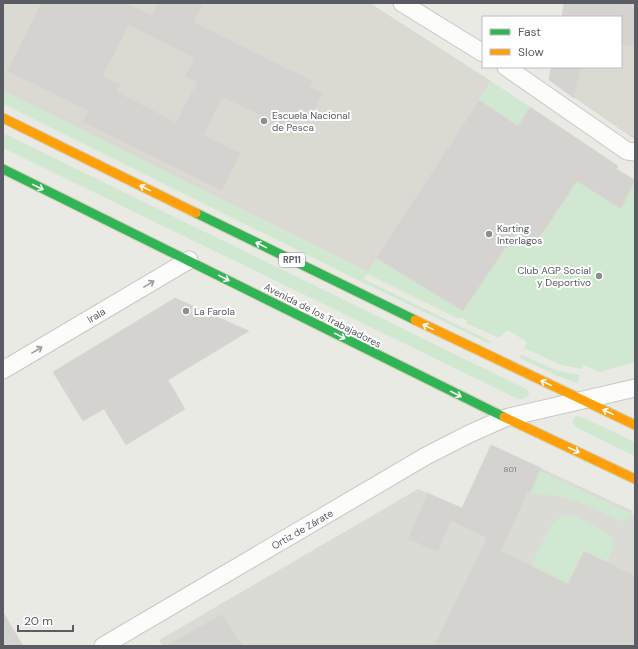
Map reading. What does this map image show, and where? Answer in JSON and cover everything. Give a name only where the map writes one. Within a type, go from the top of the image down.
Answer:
[{"type":"main road","name":"RP11","points":[[3,118],[446,336],[635,425]]},
{"type":"main road","name":"Avenida de los Trabajadores","points":[[3,170],[189,260],[505,418],[635,478]]},
{"type":"street","points":[[402,3],[482,52]]},
{"type":"street","points":[[507,68],[627,151],[635,152]]},
{"type":"street","name":"Irala","points":[[3,370],[189,260]]},
{"type":"street","name":"Ortiz de Zárate","points":[[103,646],[426,456],[469,434],[505,418],[635,388]]},
{"type":"shaded area","name":"Escuela Nacional de Pesca","points":[[3,3],[370,3],[491,81],[368,272],[3,91]]},
{"type":"shaded area","points":[[564,3],[635,3],[634,139],[549,80],[551,68],[622,68],[622,16],[562,16]]},
{"type":"shaded area","points":[[491,445],[633,511],[632,514],[635,515],[635,646],[163,646],[159,640],[418,489],[462,508]]},
{"type":"green space","name":"Karting Interlagos","points":[[491,81],[618,166],[617,169],[635,180],[635,362],[600,372],[584,365],[582,369],[561,365],[524,348],[527,342],[508,330],[499,338],[466,323],[468,321],[459,317],[459,319],[367,274],[364,279],[492,342],[488,343],[3,104],[3,91],[368,272]]},
{"type":"green space","points":[[3,133],[526,389],[529,392],[528,396],[523,399],[518,399],[3,148]]},
{"type":"green space","points":[[521,354],[558,371],[580,375],[578,383],[560,377],[520,358]]},
{"type":"green space","points":[[576,416],[584,418],[635,442],[635,456],[575,427],[572,422]]},
{"type":"green space","points":[[540,471],[632,514],[628,519],[622,521],[574,500],[563,497],[530,493]]},
{"type":"green space","points":[[562,516],[576,517],[607,533],[613,543],[612,551],[607,562],[584,551],[568,584],[531,566],[550,527]]},
{"type":"building","points":[[41,3],[128,3],[152,15],[157,3],[204,3],[194,22],[313,81],[310,87],[323,93],[309,123],[299,118],[292,131],[222,97],[204,135],[241,153],[222,191],[82,122],[88,111],[7,71]],"holes":[[[129,25],[194,58],[185,76],[197,82],[176,122],[117,92],[120,85],[103,76]]]},
{"type":"building","points":[[564,3],[632,3],[631,7],[635,8],[635,47],[622,44],[622,16],[562,16]]},
{"type":"building","points":[[551,68],[581,68],[574,98],[549,80]]},
{"type":"building","name":"Karting Interlagos","points":[[479,100],[518,126],[530,107],[618,166],[616,169],[635,180],[621,209],[577,181],[535,244],[516,232],[463,311],[376,258]]},
{"type":"building","points":[[175,298],[249,331],[168,380],[185,409],[126,445],[104,409],[83,421],[53,372]]},
{"type":"building","points":[[491,445],[541,468],[530,493],[528,492],[501,551],[568,584],[584,551],[635,576],[635,646],[434,646],[487,538],[451,521],[438,552],[408,539],[427,493],[462,508]]},
{"type":"building","points":[[3,612],[23,646],[3,646]]},
{"type":"building","points":[[222,614],[243,646],[166,646]]},
{"type":"traffic: fast","points":[[3,169],[504,417]]},
{"type":"traffic: fast","points":[[196,213],[415,320]]},
{"type":"traffic: slow","points":[[3,118],[196,213]]},
{"type":"traffic: slow","points":[[415,320],[635,425]]},
{"type":"traffic: slow","points":[[504,417],[635,479]]},
{"type":"place","name":"Escuela Nacional de Pesca","points":[[264,121]]},
{"type":"place","name":"Karting Interlagos","points":[[489,234]]},
{"type":"place","name":"Club AGP Social y Deportivo","points":[[599,276]]},
{"type":"place","name":"La Farola","points":[[186,311]]}]
